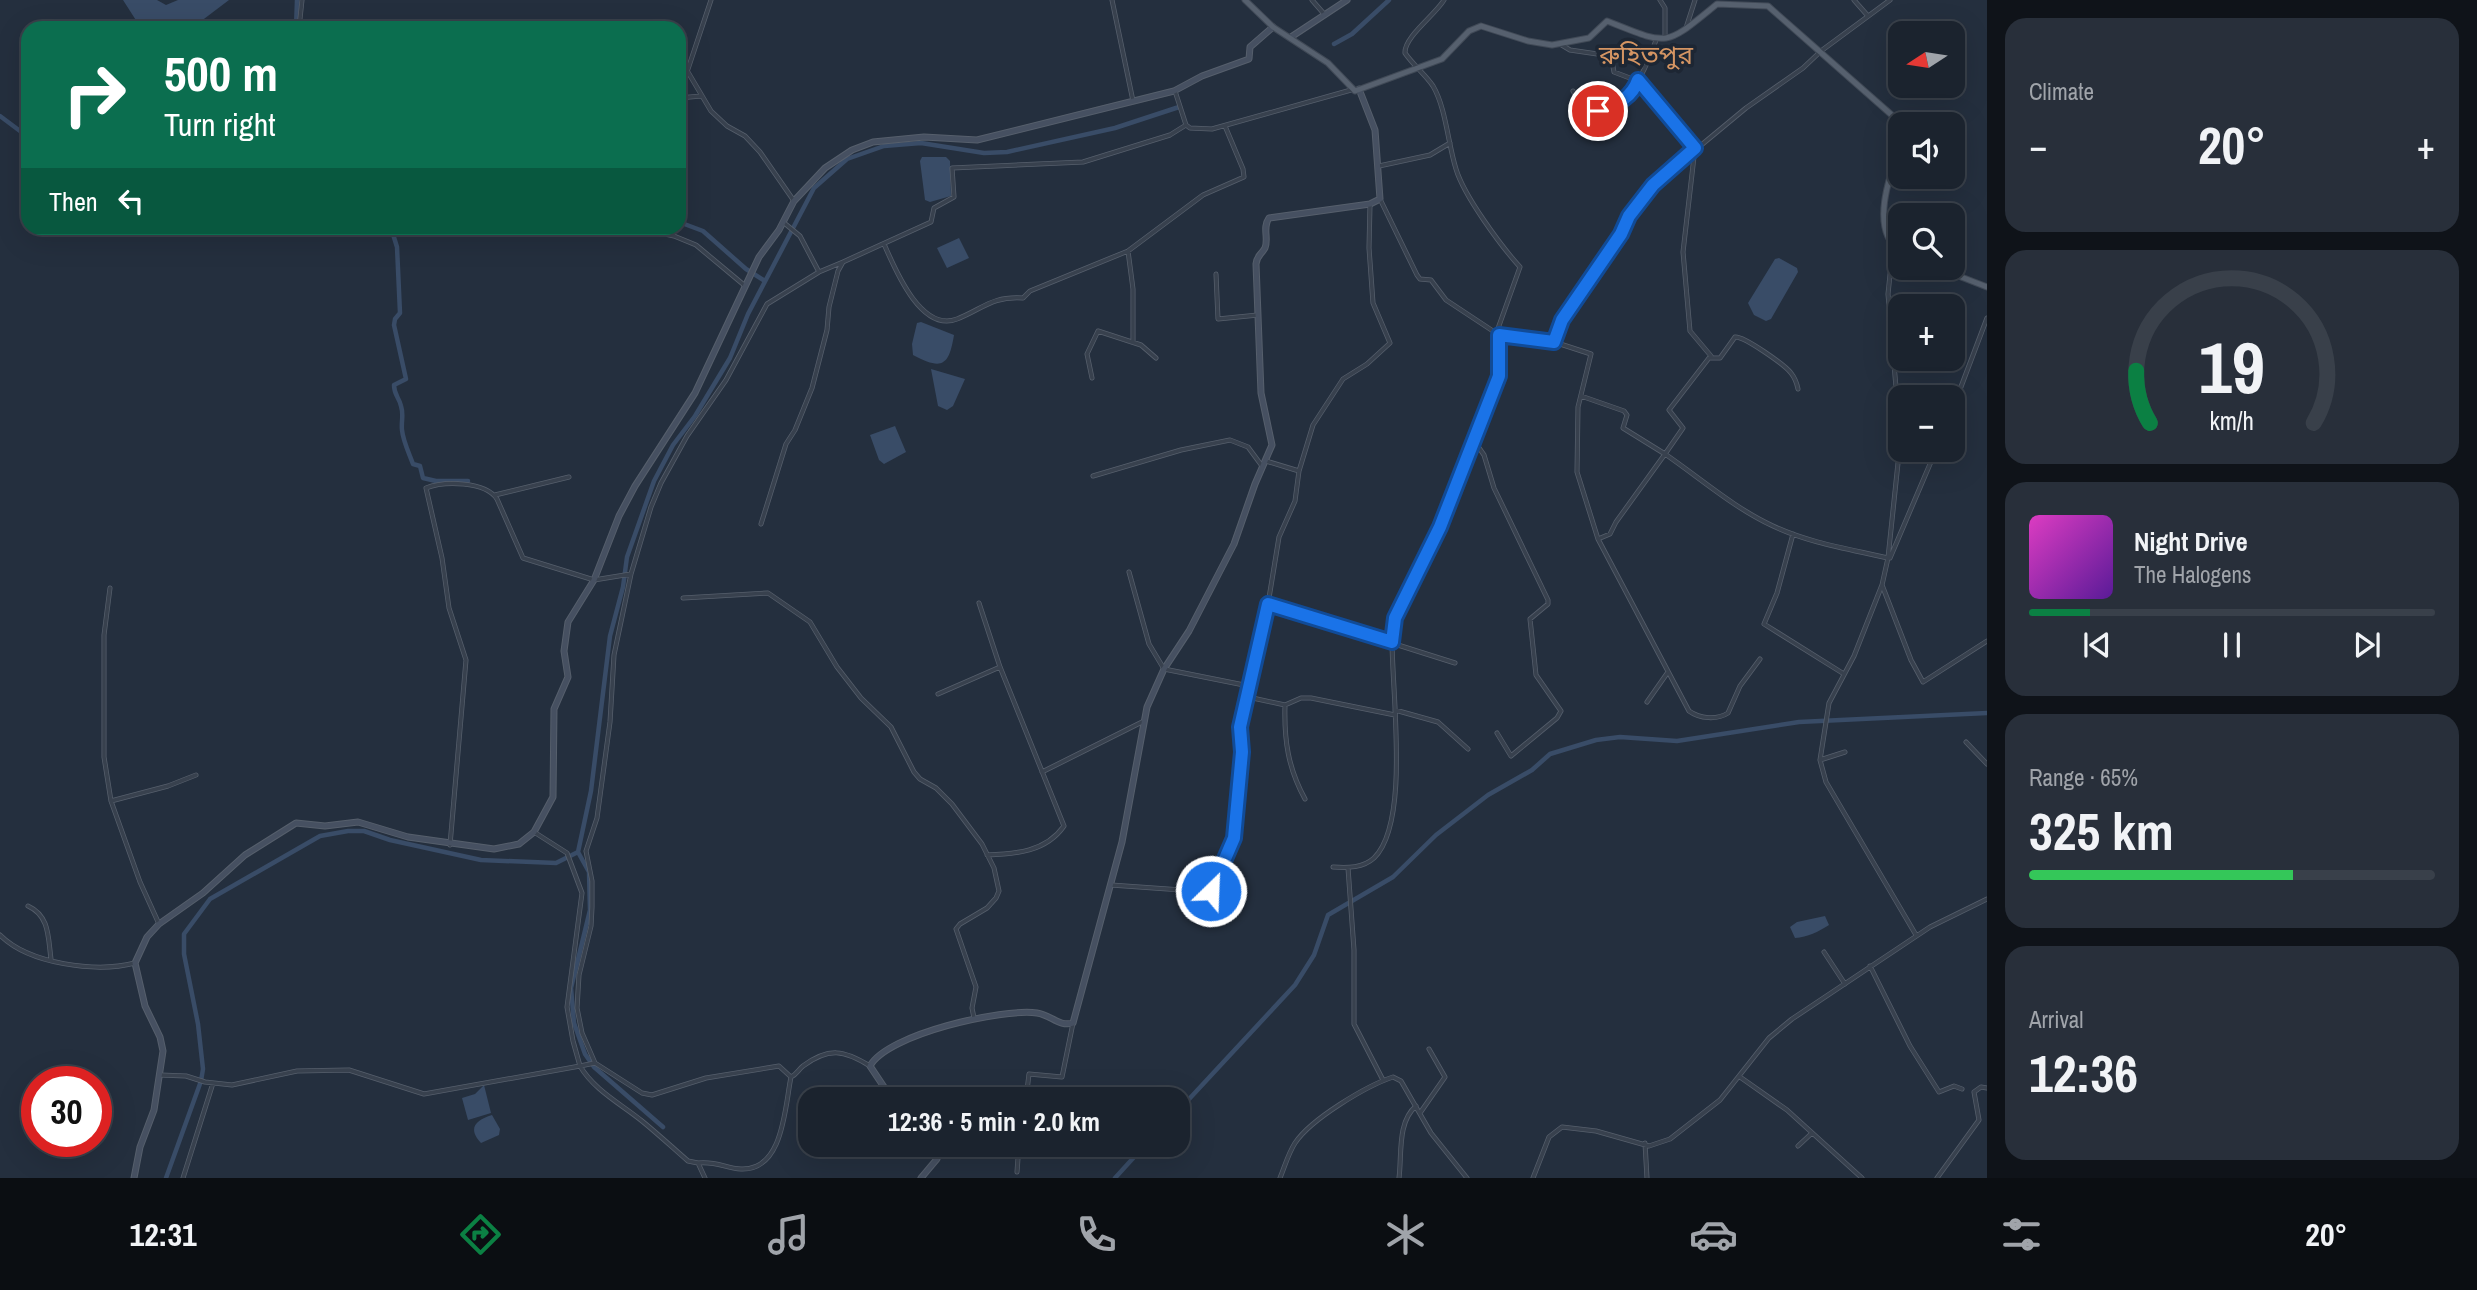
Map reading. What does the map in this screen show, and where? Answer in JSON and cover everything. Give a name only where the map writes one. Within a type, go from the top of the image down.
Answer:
[{"type":"main road","points":[[1245,0],[1273,27],[1328,63],[1352,90],[1442,59],[1469,30],[1481,26],[1528,41],[1560,44],[1589,38],[1607,21],[1656,40],[1665,40],[1686,29],[1717,4],[1764,5],[1821,51],[1889,112]]},
{"type":"main road","points":[[1888,189],[1885,220],[1888,230]]},
{"type":"main road","points":[[1965,278],[1987,287]]},
{"type":"street","points":[[300,21],[302,0]]},
{"type":"street","points":[[711,0],[687,72],[711,111],[727,126],[745,136],[761,152],[794,201]]},
{"type":"street","points":[[1112,0],[1133,101]]},
{"type":"street","points":[[1312,0],[1325,15]]},
{"type":"street","points":[[1291,37],[1347,0]]},
{"type":"street","points":[[1333,867],[1348,868],[1372,860],[1379,852],[1390,826],[1395,799],[1392,642],[1395,618],[1440,527],[1499,376],[1498,334],[1520,267],[1489,228],[1463,186],[1456,171],[1451,143],[1433,87],[1405,53],[1405,47],[1444,0]]},
{"type":"street","points":[[1660,0],[1665,8],[1665,40]]},
{"type":"street","points":[[1686,29],[1695,0]]},
{"type":"street","points":[[1854,0],[1868,16]]},
{"type":"street","points":[[1554,342],[1562,320],[1621,234],[1629,216],[1653,185],[1695,148],[1890,0]]},
{"type":"street","points":[[134,1178],[140,1147],[154,1110],[163,1051],[160,1037],[145,1006],[135,963],[147,937],[159,924],[202,893],[244,855],[296,824],[325,826],[358,822],[408,837],[450,845],[499,849],[519,844],[534,832],[553,797],[554,709],[568,677],[564,651],[568,622],[594,580],[619,516],[635,486],[695,393],[752,271],[794,201],[825,168],[852,150],[873,142],[924,137],[977,140],[1174,90],[1249,59],[1250,47],[1273,27]]},
{"type":"street","points":[[1573,91],[1586,114],[1619,103],[1635,88],[1656,40]]},
{"type":"street","points":[[1560,44],[1570,50],[1611,56],[1614,72],[1638,80],[1695,148],[1683,252],[1690,331],[1712,357],[1720,358],[1735,337],[1741,336],[1791,373],[1798,389]]},
{"type":"street","points":[[1359,89],[1375,130],[1380,199],[1420,279],[1431,280],[1446,300],[1498,334],[1554,342],[1591,354],[1577,407],[1577,472],[1598,539],[1689,711],[1699,716],[1721,718],[1734,706],[1740,687],[1760,659]]},
{"type":"street","points":[[1174,90],[1186,125],[1190,128],[1212,129],[1318,97],[1352,90]]},
{"type":"street","points":[[686,97],[701,96]]},
{"type":"street","points":[[592,1064],[577,1007],[579,975],[591,926],[592,881],[586,851],[597,818],[610,722],[614,655],[630,574],[661,483],[687,436],[726,380],[767,304],[819,272],[931,222],[934,208],[954,197],[952,168],[1083,162],[1170,135],[1186,125]]},
{"type":"street","points":[[884,244],[897,272],[920,308],[931,317],[944,322],[955,321],[996,299],[1023,298],[1030,291],[1128,251],[1203,195],[1244,177],[1225,126]]},
{"type":"street","points":[[1379,166],[1430,155],[1451,143]]},
{"type":"street","points":[[1027,1087],[1029,1074],[1062,1077],[1073,1023],[1122,842],[1142,722],[1164,669],[1189,631],[1234,544],[1272,445],[1261,393],[1258,315],[1257,257],[1265,247],[1265,226],[1269,218],[1370,204],[1380,199]]},
{"type":"street","points":[[1111,885],[1210,892],[1234,838],[1242,752],[1240,727],[1268,604],[1279,537],[1294,501],[1299,471],[1313,425],[1343,379],[1390,345],[1373,303],[1369,248],[1370,204]]},
{"type":"street","points":[[783,222],[800,236],[819,272]]},
{"type":"street","points":[[670,235],[696,245],[745,284]]},
{"type":"street","points":[[1128,251],[1133,289],[1133,341]]},
{"type":"street","points":[[761,524],[786,444],[795,430],[812,388],[827,330],[829,307],[842,262]]},
{"type":"street","points":[[1216,274],[1217,319],[1258,315]]},
{"type":"street","points":[[1889,280],[1888,294],[1896,385]]},
{"type":"street","points":[[1962,385],[1987,318]]},
{"type":"street","points":[[1092,378],[1087,354],[1097,331],[1128,342],[1133,341],[1156,358]]},
{"type":"street","points":[[1598,539],[1610,534],[1683,428],[1669,410],[1712,357]]},
{"type":"street","points":[[1581,396],[1624,411],[1627,415],[1623,428],[1747,512],[1793,534],[1888,561]]},
{"type":"street","points":[[1093,476],[1181,450],[1230,440],[1248,447],[1264,463],[1299,471]]},
{"type":"street","points":[[1475,442],[1484,455],[1494,488],[1548,600],[1548,604],[1530,619],[1531,642],[1536,675],[1561,711],[1557,719],[1511,756],[1497,733]]},
{"type":"street","points":[[1898,462],[1888,561],[1882,585],[1829,703],[1820,760],[1826,782],[1916,935]]},
{"type":"street","points":[[1888,561],[1931,462]]},
{"type":"street","points":[[450,845],[466,660],[449,608],[442,558],[426,488],[436,484],[473,486],[495,495],[569,477]]},
{"type":"street","points":[[495,495],[523,558],[594,580],[630,574]]},
{"type":"street","points":[[1793,534],[1777,593],[1764,624],[1844,674]]},
{"type":"street","points":[[1129,572],[1149,644],[1164,669],[1249,685]]},
{"type":"street","points":[[1882,585],[1911,660],[1923,682],[1987,641]]},
{"type":"street","points":[[110,588],[104,635],[104,757],[111,801],[140,882],[159,924]]},
{"type":"street","points":[[683,598],[768,593],[810,622],[836,667],[860,698],[891,727],[914,772],[953,804],[987,855],[997,881],[996,898],[956,929],[976,987],[972,1008],[974,1019]]},
{"type":"street","points":[[979,603],[1000,667],[1064,826],[1030,851],[987,855]]},
{"type":"street","points":[[1268,604],[1455,663]]},
{"type":"street","points":[[938,694],[1000,667]]},
{"type":"street","points":[[1647,702],[1668,671]]},
{"type":"street","points":[[1248,697],[1285,705],[1301,698],[1311,698],[1438,722],[1468,749]]},
{"type":"street","points":[[1285,705],[1284,734],[1290,765],[1305,799]]},
{"type":"street","points":[[1042,772],[1142,722]]},
{"type":"street","points":[[1966,742],[1987,764]]},
{"type":"street","points":[[1820,760],[1845,752]]},
{"type":"street","points":[[111,801],[169,786],[196,775]]},
{"type":"street","points":[[534,832],[567,853],[582,892],[582,905],[572,951],[567,1007],[572,1041],[580,1066],[587,1076],[624,1110],[639,1118],[688,1161],[718,1162],[743,1169],[764,1161],[779,1140],[792,1077],[802,1067],[838,1052],[846,1053],[870,1066],[884,1087]]},
{"type":"street","points":[[1348,868],[1354,950],[1354,1024],[1383,1080]]},
{"type":"street","points":[[1533,1178],[1549,1137],[1562,1128],[1596,1131],[1649,1146],[1670,1139],[1720,1100],[1769,1038],[1916,935],[1987,900]]},
{"type":"street","points":[[28,906],[38,910],[45,918],[51,959]]},
{"type":"street","points":[[0,935],[11,946],[27,954],[51,959],[104,969],[135,963]]},
{"type":"street","points":[[1825,952],[1845,984]]},
{"type":"street","points":[[1870,966],[1910,1046],[1940,1092],[1954,1086],[1962,1089]]},
{"type":"street","points":[[870,1066],[893,1045],[914,1035],[974,1019],[1017,1012],[1038,1013],[1063,1024],[1073,1023]]},
{"type":"street","points":[[1420,1113],[1445,1077],[1429,1049]]},
{"type":"street","points":[[160,1075],[213,1083],[241,1083],[310,1069],[340,1069],[425,1094],[592,1064],[642,1093],[652,1095],[706,1078],[761,1068],[779,1066],[792,1077]]},
{"type":"street","points":[[1280,1178],[1291,1151],[1302,1134],[1372,1083],[1393,1076],[1401,1081],[1431,1133],[1467,1178]]},
{"type":"street","points":[[1740,1077],[1787,1110],[1862,1178]]},
{"type":"street","points":[[183,1178],[213,1083]]},
{"type":"street","points":[[1937,1178],[1979,1121],[1974,1092],[1981,1087],[1987,1088]]},
{"type":"street","points":[[1399,1178],[1403,1131],[1409,1112],[1416,1106]]},
{"type":"street","points":[[1798,1146],[1812,1133]]},
{"type":"street","points":[[1645,1143],[1647,1178]]},
{"type":"street","points":[[921,1178],[937,1159],[936,1157]]},
{"type":"street","points":[[1017,1172],[1018,1157]]},
{"type":"street","points":[[698,1163],[705,1178]]},
{"type":"water","points":[[123,0],[157,0],[166,5],[178,0],[229,0],[201,21],[136,21]]},
{"type":"water","points":[[922,157],[946,157],[950,161],[951,196],[930,202],[925,200],[920,161]]},
{"type":"water","points":[[959,238],[969,258],[947,268],[937,248]]},
{"type":"water","points":[[1779,258],[1797,268],[1798,272],[1771,319],[1766,321],[1754,315],[1748,303],[1775,259]]},
{"type":"water","points":[[921,322],[954,335],[950,353],[943,362],[931,363],[913,355],[912,344],[917,323]]},
{"type":"water","points":[[931,369],[965,379],[953,406],[947,410],[938,406]]},
{"type":"water","points":[[895,426],[906,452],[884,464],[879,460],[870,435]]},
{"type":"water","points":[[1825,916],[1829,925],[1813,934],[1795,938],[1790,927],[1797,922]]},
{"type":"water","points":[[484,1085],[491,1113],[468,1120],[462,1098],[475,1094]]},
{"type":"water","points":[[492,1115],[500,1129],[499,1135],[481,1143],[475,1133],[475,1125]]},
{"type":"waterway","points":[[296,21],[297,0]]},
{"type":"waterway","points":[[1334,44],[1352,34],[1389,0]]},
{"type":"waterway","points":[[663,1127],[594,1067],[585,1054],[574,1023],[571,988],[590,910],[589,872],[578,852],[591,791],[610,636],[623,587],[627,557],[654,481],[673,445],[695,416],[730,358],[748,314],[814,188],[847,159],[884,146],[921,143],[984,153],[1007,152],[1115,128],[1179,107]]},
{"type":"waterway","points":[[0,116],[21,132]]},
{"type":"waterway","points":[[686,225],[703,231],[746,269],[765,281]]},
{"type":"waterway","points":[[393,235],[397,247],[400,313],[394,325],[406,379],[394,385],[402,409],[402,430],[406,447],[413,464],[420,466],[423,478],[436,481],[468,481]]},
{"type":"waterway","points":[[1190,1098],[1295,985],[1314,955],[1328,915],[1393,877],[1436,835],[1488,795],[1532,770],[1550,754],[1596,740],[1620,737],[1677,741],[1799,722],[1987,713]]},
{"type":"waterway","points":[[166,1178],[203,1069],[198,1024],[184,954],[184,934],[210,899],[320,836],[348,831],[364,831],[390,840],[481,860],[556,863],[578,852]]},
{"type":"waterway","points":[[1115,1178],[1134,1157]]},
{"type":"district","name":"রুহিতপুর","points":[[1646,55]]},
{"type":"route","points":[[1211,891],[1234,838],[1242,752],[1240,727],[1268,604],[1392,642],[1395,618],[1440,527],[1499,376],[1499,335],[1554,342],[1562,320],[1621,234],[1629,216],[1653,185],[1695,148],[1638,80],[1635,88],[1619,103],[1598,111]]}]
